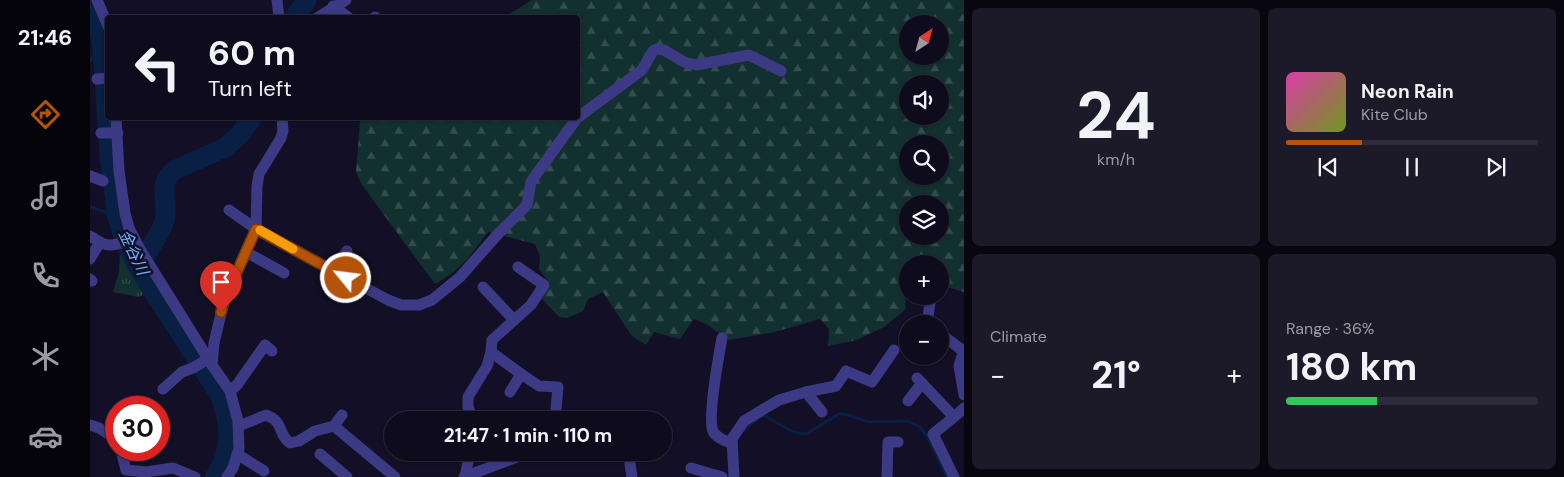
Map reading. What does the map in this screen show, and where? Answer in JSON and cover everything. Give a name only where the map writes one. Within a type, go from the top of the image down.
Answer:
[{"type":"street","points":[[97,0],[105,19]]},
{"type":"street","points":[[277,0],[279,15]]},
{"type":"street","points":[[321,15],[333,6],[346,0]]},
{"type":"street","points":[[333,6],[345,15]]},
{"type":"street","points":[[580,116],[642,70],[653,51],[657,49],[664,50],[684,62],[696,65],[749,56],[781,71]]},
{"type":"street","points":[[116,120],[120,183],[125,213],[133,239],[208,362],[230,391],[236,410],[239,440],[237,454],[227,477]]},
{"type":"street","points":[[163,389],[182,372],[208,362],[224,301],[256,229],[258,178],[282,138],[282,120]]},
{"type":"street","points":[[230,210],[256,229],[377,294],[401,305],[419,306],[432,300],[439,292],[460,277],[527,205],[535,176],[576,120]]},
{"type":"street","points":[[101,133],[117,133]]},
{"type":"street","points":[[90,176],[103,181]]},
{"type":"street","points":[[90,259],[95,239],[117,248],[133,239]]},
{"type":"street","points":[[333,270],[347,250]]},
{"type":"street","points":[[246,252],[284,272]]},
{"type":"street","points":[[469,411],[468,398],[484,373],[491,352],[492,340],[531,304],[544,285],[518,267]]},
{"type":"street","points":[[483,287],[514,320]]},
{"type":"street","points":[[722,338],[717,363],[711,420],[712,430],[716,435],[726,442],[732,443]]},
{"type":"street","points":[[949,340],[963,350],[959,366],[964,395]]},
{"type":"street","points":[[230,391],[237,385],[266,346],[272,350]]},
{"type":"street","points":[[734,477],[732,439],[744,421],[779,400],[836,386],[846,371],[872,382],[894,350]]},
{"type":"street","points":[[491,352],[539,386],[558,388],[556,411]]},
{"type":"street","points":[[510,392],[521,374]]},
{"type":"street","points":[[908,401],[920,381],[954,417]]},
{"type":"street","points":[[806,392],[822,412]]},
{"type":"street","points":[[954,477],[933,434],[964,408]]},
{"type":"street","points":[[239,426],[266,415],[278,422],[285,438],[290,443],[299,441],[315,431],[334,426],[342,416]]},
{"type":"street","points":[[90,425],[105,430]]},
{"type":"street","points":[[334,426],[395,477]]},
{"type":"street","points":[[888,477],[888,442],[898,442]]},
{"type":"street","points":[[237,454],[264,471]]},
{"type":"street","points":[[320,454],[347,477]]},
{"type":"street","points":[[124,461],[126,470],[146,472],[173,468],[195,477]]},
{"type":"street","points":[[464,477],[468,461]]},
{"type":"street","points":[[464,477],[506,461]]},
{"type":"street","points":[[630,461],[632,477]]},
{"type":"street","points":[[691,468],[722,477]]},
{"type":"street","points":[[960,477],[964,474]]},
{"type":"green space","points":[[532,0],[964,0],[964,292],[949,288],[949,255],[899,255],[899,305],[905,305],[905,310],[884,327],[857,340],[828,346],[829,329],[820,319],[775,332],[729,340],[706,324],[694,319],[680,339],[654,332],[646,345],[631,335],[603,292],[588,299],[583,311],[567,318],[559,317],[542,299],[550,284],[539,269],[540,256],[535,244],[488,232],[459,268],[435,284],[362,185],[356,172],[360,122],[362,120],[580,120],[580,15],[508,15]]},
{"type":"green space","points":[[120,251],[145,294],[138,297],[113,292],[119,272]]},
{"type":"waterway","points":[[296,15],[307,0]]},
{"type":"waterway","name":"金谷川","points":[[90,5],[101,37],[105,85]]},
{"type":"waterway","points":[[90,61],[93,56]]},
{"type":"waterway","name":"金谷川","points":[[107,120],[117,215],[124,239],[138,267],[220,395],[224,406],[228,427],[227,447],[225,457],[215,477]]},
{"type":"waterway","points":[[138,267],[165,219],[164,192],[166,180],[170,174],[226,147],[241,133],[251,120]]},
{"type":"waterway","points":[[90,207],[108,213]]},
{"type":"waterway","points":[[761,416],[765,416],[793,432],[806,434],[839,414],[845,414],[869,422],[907,421],[920,427],[927,436],[947,477]]},
{"type":"waterway","points":[[744,430],[756,420]]},
{"type":"slow traffic","points":[[260,230],[293,249]]},
{"type":"route","points":[[221,312],[224,301],[256,229],[346,278]]}]
